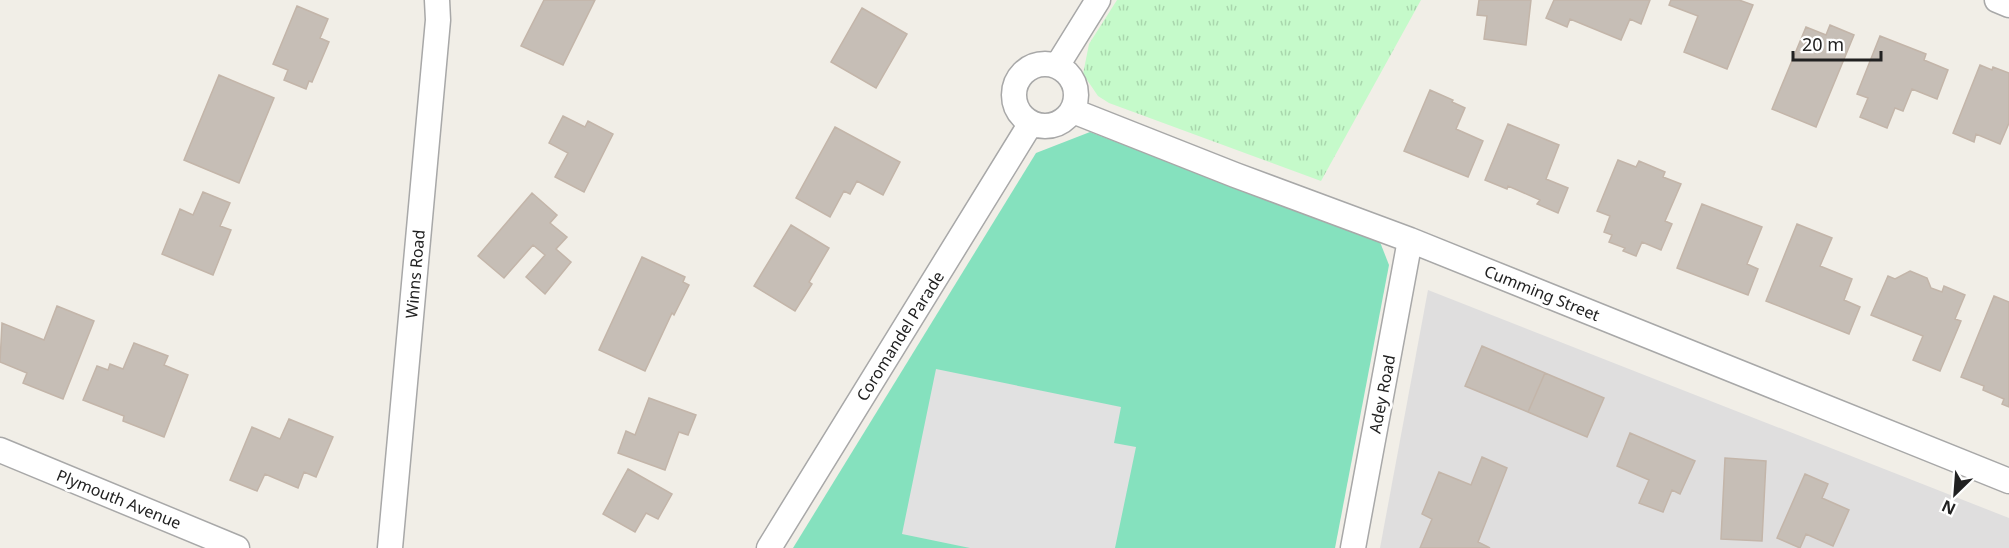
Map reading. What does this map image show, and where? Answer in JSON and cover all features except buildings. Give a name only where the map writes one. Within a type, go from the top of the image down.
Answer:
[{"type":"street","name":"Winns Road","points":[[390,548],[438,20],[437,0]]},
{"type":"street","points":[[1057,66],[1098,0]]},
{"type":"street","points":[[1997,0],[2009,5]]},
{"type":"street","points":[[1036,65],[1057,66],[1073,80],[1076,101],[1067,119],[1050,127],[1040,127],[1022,117],[1016,108],[1015,87],[1026,70],[1036,65]]},
{"type":"street","name":"Cumming Street","points":[[1072,111],[1410,240],[2009,481]]},
{"type":"street","name":"Coromandel Parade","points":[[769,548],[1031,123]]},
{"type":"street","name":"Adey Road","points":[[1353,548],[1410,240]]},
{"type":"street","name":"Plymouth Avenue","points":[[0,450],[237,548]]},
{"type":"shaded area","points":[[1428,290],[2009,518],[2009,548],[1380,548]]},
{"type":"shaded area","points":[[936,369],[1121,407],[1114,443],[1136,447],[1115,548],[970,548],[902,534]]},
{"type":"green space","points":[[1117,0],[1421,0],[1321,181],[1109,103],[1098,96],[1083,74],[1089,44]]},
{"type":"green space","points":[[1090,132],[1380,242],[1389,265],[1335,548],[793,548],[1036,153]]}]
